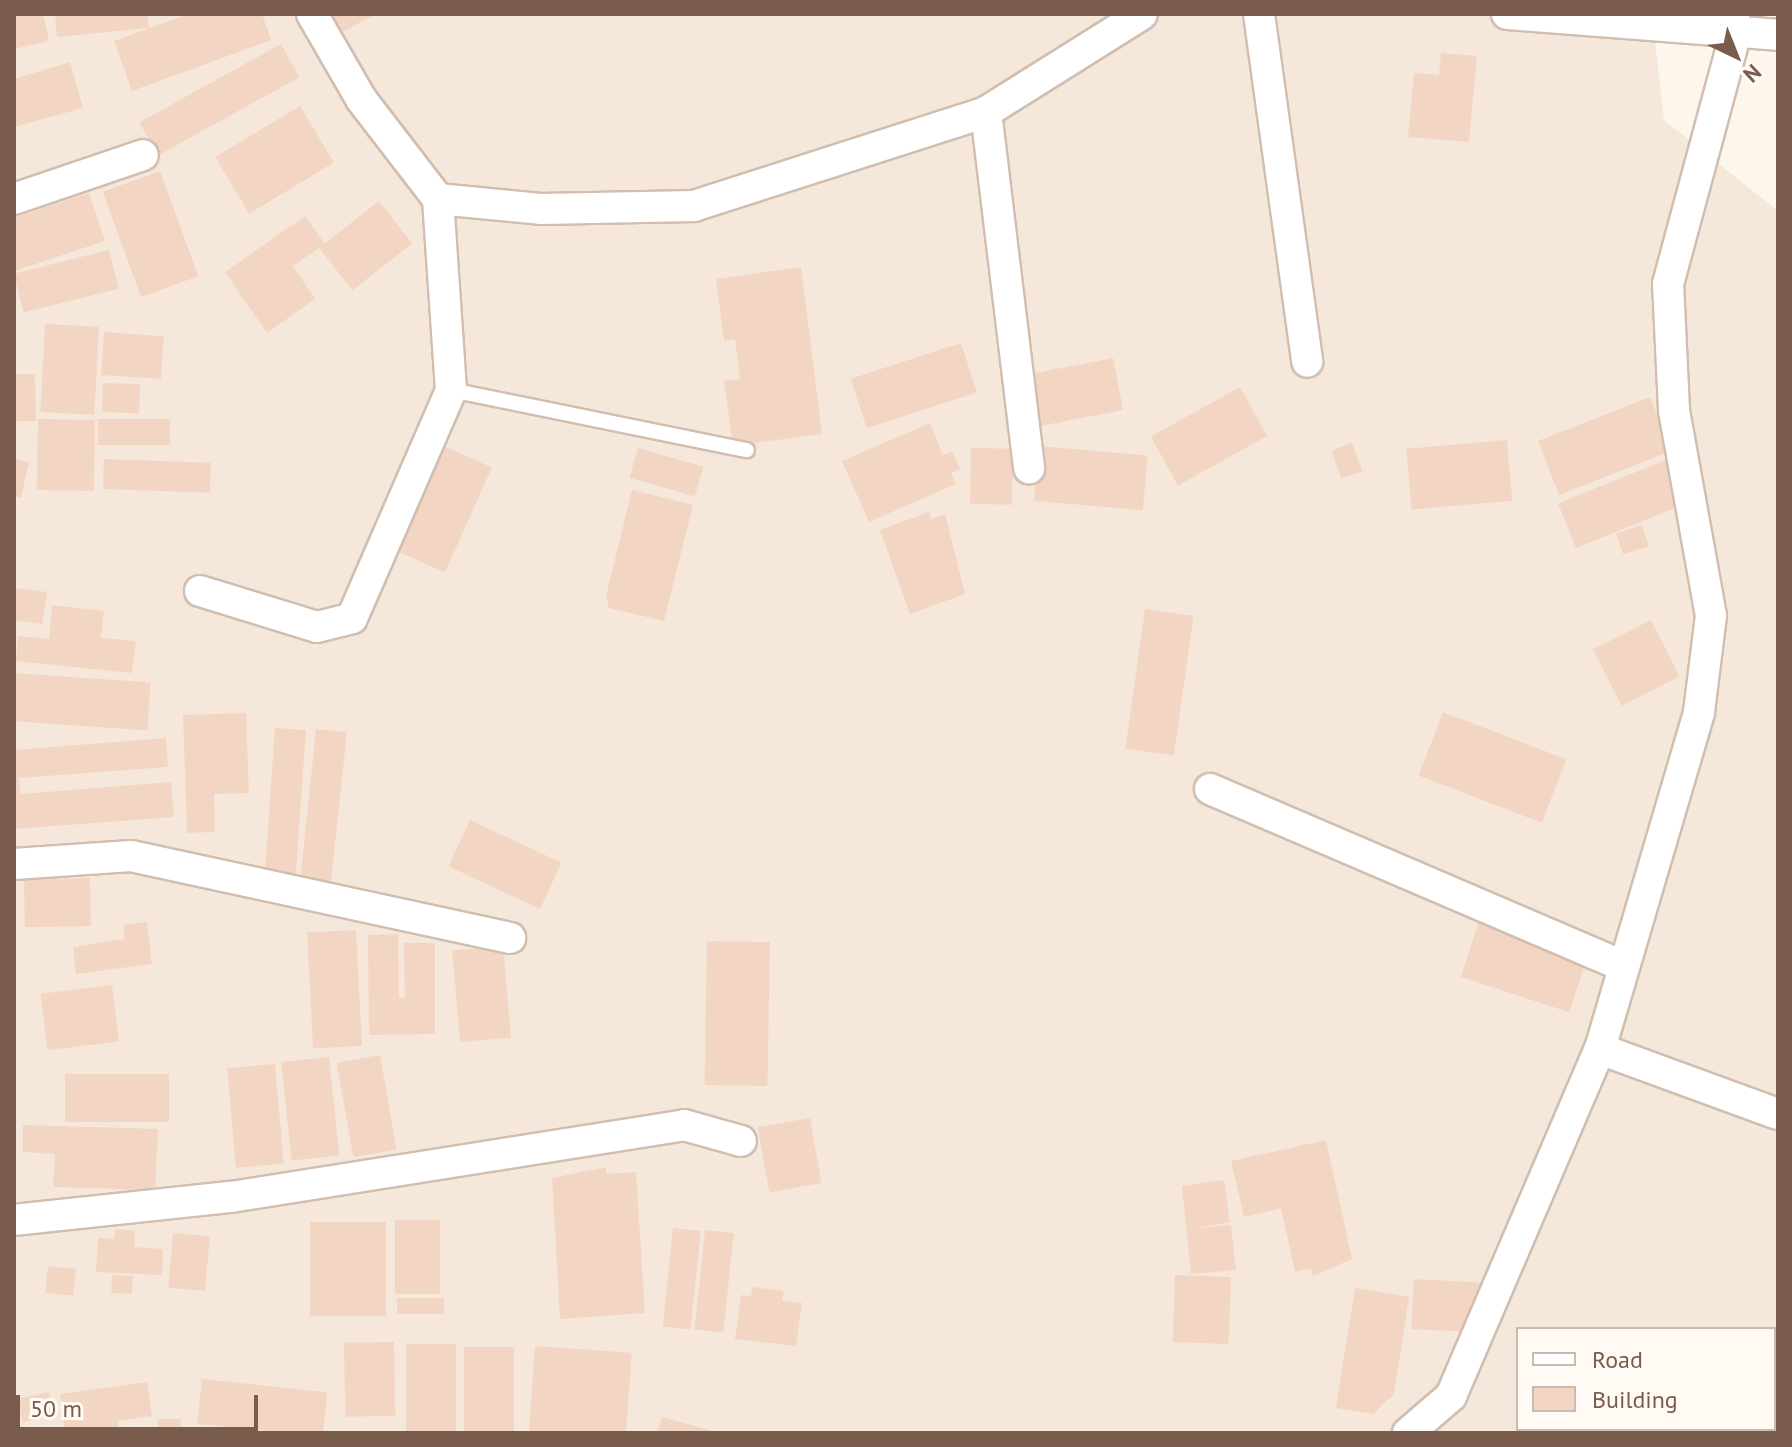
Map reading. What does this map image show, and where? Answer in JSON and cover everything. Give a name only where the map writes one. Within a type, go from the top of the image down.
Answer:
[{"type":"street","points":[[200,591],[317,627],[352,618],[451,390],[438,199],[369,110],[312,14]]},
{"type":"street","points":[[438,199],[541,209],[694,206],[986,112],[1142,14]]},
{"type":"street","points":[[1259,14],[1307,362]]},
{"type":"street","points":[[1507,14],[1734,25],[1778,35]]},
{"type":"street","points":[[1408,1433],[1451,1396],[1600,1049],[1699,712],[1709,630],[1674,410],[1668,284],[1734,25]]},
{"type":"street","points":[[986,112],[1029,468]]},
{"type":"street","points":[[14,199],[143,155]]},
{"type":"street","points":[[1210,789],[1623,966]]},
{"type":"street","points":[[14,864],[131,856],[510,938]]},
{"type":"street","points":[[1600,1049],[1778,1114]]},
{"type":"street","points":[[14,1220],[231,1197],[684,1125],[741,1141]]},
{"type":"lane","points":[[451,390],[747,450]]},
{"type":"shaded area","points":[[14,14],[1652,14],[1664,120],[1778,211],[1778,1433],[14,1433]]},
{"type":"building","points":[[14,14],[43,14],[49,41],[14,49]]},
{"type":"building","points":[[55,14],[147,14],[149,28],[57,37]]},
{"type":"building","points":[[189,14],[262,14],[271,40],[132,91],[114,41]]},
{"type":"building","points":[[330,14],[376,14],[340,33]]},
{"type":"building","points":[[281,44],[299,77],[158,156],[139,123]]},
{"type":"building","points":[[1441,53],[1477,56],[1469,142],[1408,137],[1414,73],[1439,75]]},
{"type":"building","points":[[70,62],[83,108],[14,127],[14,79]]},
{"type":"building","points":[[300,106],[334,163],[249,214],[215,157]]},
{"type":"building","points":[[160,171],[198,276],[141,297],[103,192]]},
{"type":"building","points":[[89,193],[105,241],[14,271],[14,218]]},
{"type":"building","points":[[379,201],[412,244],[352,290],[319,248]]},
{"type":"building","points":[[305,216],[325,244],[293,266],[315,299],[267,333],[225,272]]},
{"type":"building","points":[[109,250],[119,289],[24,313],[14,274]]},
{"type":"building","points":[[801,267],[822,434],[733,446],[724,381],[740,379],[735,339],[724,341],[716,279]]},
{"type":"building","points":[[45,324],[99,327],[94,415],[40,412]]},
{"type":"building","points":[[104,332],[164,336],[161,379],[101,375]]},
{"type":"building","points":[[961,343],[977,392],[867,428],[851,379]]},
{"type":"building","points":[[1113,358],[1123,410],[1037,427],[1027,375]]},
{"type":"building","points":[[14,374],[35,374],[36,421],[15,421]]},
{"type":"building","points":[[103,383],[140,384],[139,413],[102,412]]},
{"type":"building","points":[[1240,387],[1267,436],[1178,485],[1151,436]]},
{"type":"building","points":[[1650,397],[1656,412],[1666,408],[1671,451],[1559,495],[1538,441]]},
{"type":"building","points":[[38,419],[95,420],[94,491],[37,490]]},
{"type":"building","points":[[98,419],[170,419],[170,445],[98,445]]},
{"type":"building","points":[[930,423],[943,455],[952,451],[960,469],[951,473],[956,484],[869,522],[842,461]]},
{"type":"building","points":[[1507,440],[1512,501],[1412,510],[1406,449]]},
{"type":"building","points":[[437,443],[492,467],[445,572],[390,548]]},
{"type":"building","points":[[1352,443],[1362,471],[1342,479],[1331,451]]},
{"type":"building","points":[[1039,446],[1148,455],[1143,510],[1034,501]]},
{"type":"building","points":[[638,448],[703,467],[695,497],[629,478]]},
{"type":"building","points":[[971,448],[1013,449],[1012,505],[970,504]]},
{"type":"building","points":[[1673,457],[1691,502],[1576,548],[1558,503]]},
{"type":"building","points":[[14,459],[29,462],[21,498],[14,496]]},
{"type":"building","points":[[104,459],[211,463],[210,493],[103,489]]},
{"type":"building","points":[[632,490],[693,505],[664,621],[609,608],[606,596]]},
{"type":"building","points":[[929,512],[931,519],[945,514],[965,594],[910,614],[880,530]]},
{"type":"building","points":[[1642,525],[1649,546],[1623,554],[1616,533]]},
{"type":"building","points":[[14,588],[47,592],[42,624],[14,620]]},
{"type":"building","points":[[52,605],[104,611],[101,638],[136,641],[132,673],[16,661],[18,636],[49,639]]},
{"type":"building","points":[[1145,609],[1194,616],[1174,755],[1125,749]]},
{"type":"building","points":[[1651,620],[1680,676],[1622,706],[1593,650]]},
{"type":"building","points":[[14,673],[151,683],[147,730],[14,721]]},
{"type":"building","points":[[1443,712],[1566,759],[1542,823],[1419,775]]},
{"type":"building","points":[[246,713],[249,793],[214,794],[215,832],[187,833],[183,715]]},
{"type":"building","points":[[275,728],[306,730],[296,876],[265,874]]},
{"type":"building","points":[[316,729],[347,732],[331,881],[300,878]]},
{"type":"building","points":[[166,738],[168,767],[19,778],[21,794],[171,782],[174,817],[14,829],[14,750]]},
{"type":"building","points":[[470,820],[562,863],[540,909],[448,866]]},
{"type":"building","points":[[90,878],[91,926],[25,927],[24,879]]},
{"type":"building","points":[[1480,918],[1588,953],[1569,1012],[1461,977]]},
{"type":"building","points":[[147,922],[152,964],[76,974],[73,947],[125,939],[123,925]]},
{"type":"building","points":[[356,930],[362,1046],[313,1048],[307,933]]},
{"type":"building","points":[[398,934],[399,998],[405,998],[404,943],[435,943],[435,1034],[369,1035],[368,935]]},
{"type":"building","points":[[707,941],[770,942],[767,1086],[704,1085]]},
{"type":"building","points":[[503,946],[511,1038],[460,1042],[452,950]]},
{"type":"building","points":[[112,985],[119,1042],[47,1050],[41,994]]},
{"type":"building","points":[[380,1055],[397,1150],[353,1157],[337,1063]]},
{"type":"building","points":[[329,1057],[339,1155],[292,1160],[281,1062]]},
{"type":"building","points":[[275,1064],[284,1164],[236,1168],[227,1068]]},
{"type":"building","points":[[65,1074],[169,1074],[169,1122],[65,1122]]},
{"type":"building","points":[[810,1118],[821,1183],[769,1192],[758,1127]]},
{"type":"building","points":[[23,1125],[158,1129],[155,1190],[53,1187],[55,1154],[23,1152]]},
{"type":"building","points":[[1326,1140],[1352,1259],[1313,1276],[1311,1268],[1295,1272],[1281,1208],[1244,1217],[1231,1161]]},
{"type":"building","points":[[606,1167],[606,1174],[636,1172],[645,1313],[560,1319],[552,1178]]},
{"type":"building","points":[[1224,1180],[1230,1222],[1196,1228],[1231,1225],[1236,1270],[1191,1274],[1182,1186]]},
{"type":"building","points":[[395,1220],[440,1220],[440,1294],[395,1294]]},
{"type":"building","points":[[310,1222],[386,1222],[386,1316],[310,1316]]},
{"type":"building","points":[[673,1228],[701,1231],[690,1329],[663,1326]]},
{"type":"building","points":[[115,1229],[135,1231],[134,1247],[163,1249],[162,1275],[96,1272],[98,1238],[114,1239]]},
{"type":"building","points":[[705,1230],[734,1233],[723,1332],[695,1329]]},
{"type":"building","points":[[173,1233],[210,1236],[205,1291],[168,1288]]},
{"type":"building","points":[[48,1266],[76,1269],[73,1296],[45,1293]]},
{"type":"building","points":[[112,1275],[133,1276],[132,1294],[111,1293]]},
{"type":"building","points":[[1175,1275],[1231,1277],[1229,1344],[1173,1342]]},
{"type":"building","points":[[1414,1279],[1498,1283],[1495,1333],[1411,1329]]},
{"type":"building","points":[[752,1287],[784,1291],[782,1301],[802,1303],[796,1346],[735,1339],[741,1295],[751,1296]]},
{"type":"building","points":[[1355,1288],[1409,1297],[1394,1394],[1373,1414],[1336,1408]]},
{"type":"building","points":[[397,1298],[444,1298],[444,1314],[397,1314]]},
{"type":"building","points":[[394,1342],[395,1416],[345,1417],[344,1343]]},
{"type":"building","points":[[406,1344],[456,1344],[456,1433],[406,1433]]},
{"type":"building","points":[[535,1346],[632,1353],[626,1433],[529,1433]]},
{"type":"building","points":[[464,1347],[514,1347],[514,1433],[464,1433]]},
{"type":"building","points":[[202,1379],[327,1392],[323,1433],[285,1433],[197,1424]]},
{"type":"building","points":[[147,1382],[152,1416],[118,1421],[119,1433],[65,1433],[60,1394]]},
{"type":"building","points":[[49,1392],[54,1415],[23,1422],[18,1399]]},
{"type":"building","points":[[662,1417],[717,1432],[717,1433],[657,1433]]},
{"type":"building","points":[[158,1419],[181,1419],[181,1433],[158,1433]]},
{"type":"building","points":[[1665,1431],[1715,1431],[1715,1433]]}]
